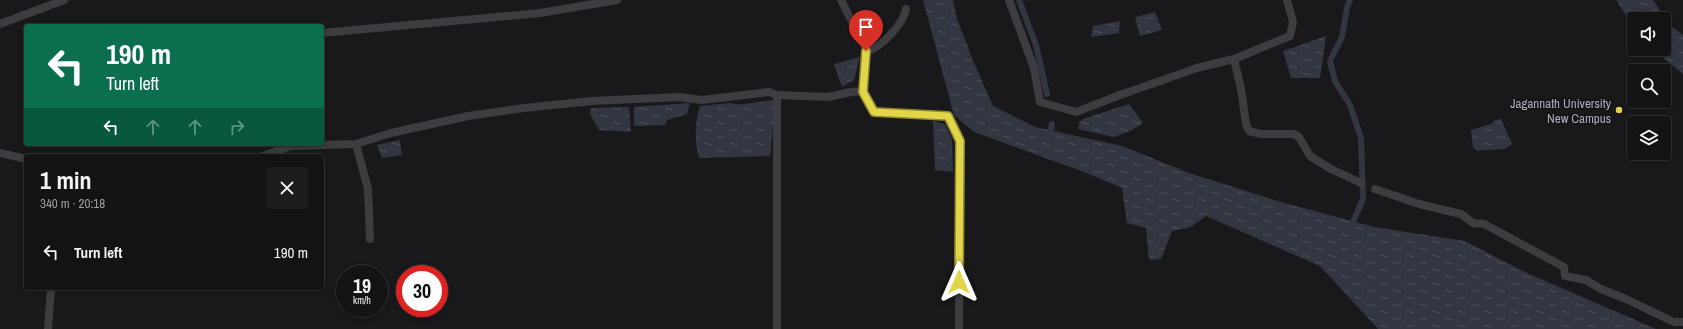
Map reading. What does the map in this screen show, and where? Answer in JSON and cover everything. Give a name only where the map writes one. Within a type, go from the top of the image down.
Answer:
[{"type":"street","points":[[0,24],[64,0]]},
{"type":"street","points":[[324,33],[540,13],[617,0]]},
{"type":"street","points":[[841,0],[866,51],[863,92],[874,112],[948,116],[960,141],[959,329]]},
{"type":"street","points":[[1009,0],[1034,68],[1040,102],[1076,112],[1197,68],[1234,59],[1290,36],[1292,22],[1288,0]]},
{"type":"street","points":[[866,51],[872,50],[893,31],[905,16],[906,9]]},
{"type":"street","points":[[1234,59],[1241,89],[1246,124],[1249,131],[1261,134],[1294,134],[1300,137],[1310,156],[1331,169],[1361,183]]},
{"type":"street","points":[[324,145],[356,144],[391,133],[468,116],[524,108],[592,101],[679,97],[702,100],[769,92],[777,95],[828,97],[851,92],[863,92]]},
{"type":"street","points":[[777,95],[777,329]]},
{"type":"street","points":[[356,144],[368,189],[370,239]]},
{"type":"street","points":[[268,154],[290,146]]},
{"type":"street","points":[[0,153],[24,159]]},
{"type":"street","points":[[1375,189],[1419,204],[1461,214],[1473,223],[1484,224],[1564,266],[1565,276],[1586,280],[1601,289],[1674,322],[1683,322]]},
{"type":"street","points":[[48,329],[51,290]]},
{"type":"water","points":[[923,0],[953,0],[957,19],[993,106],[1035,127],[1122,146],[1189,173],[1274,200],[1374,227],[1465,241],[1527,273],[1656,329],[1378,329],[1320,266],[1206,216],[1191,227],[1172,231],[1161,259],[1149,260],[1146,228],[1127,223],[1122,188],[1084,172],[974,132],[954,115]]},
{"type":"water","points":[[1616,0],[1653,0],[1661,12],[1627,12],[1627,17]]},
{"type":"water","points":[[1155,12],[1162,30],[1140,36],[1135,17]]},
{"type":"water","points":[[1120,21],[1119,33],[1091,37],[1093,26]]},
{"type":"water","points":[[1671,26],[1683,35],[1683,74],[1661,56],[1671,56]]},
{"type":"water","points":[[1326,36],[1320,78],[1291,78],[1283,51]]},
{"type":"water","points":[[860,57],[854,80],[842,87],[834,64]]},
{"type":"water","points":[[773,100],[775,103],[770,156],[699,158],[696,145],[696,132],[700,106],[731,103],[744,104]]},
{"type":"water","points":[[690,103],[687,114],[667,120],[665,125],[634,126],[634,107]]},
{"type":"water","points":[[1129,104],[1143,123],[1130,131],[1114,137],[1078,129],[1079,122],[1086,118]]},
{"type":"water","points":[[629,107],[631,132],[599,130],[590,114],[591,108]]},
{"type":"water","points":[[1501,119],[1512,144],[1508,147],[1500,149],[1478,151],[1473,148],[1471,130],[1491,124],[1495,120]]},
{"type":"water","points":[[933,121],[945,124],[952,139],[953,172],[935,170]]},
{"type":"water","points":[[400,140],[402,155],[382,158],[377,145]]},
{"type":"waterway","points":[[1019,0],[1036,45],[1047,94]]},
{"type":"waterway","points":[[1350,0],[1347,8],[1342,37],[1330,61],[1335,81],[1350,105],[1361,138],[1363,199],[1350,229]]},
{"type":"waterway","points":[[1049,139],[1052,124]]},
{"type":"place","name":"Jagannath University New Campus","points":[[1619,110]]},
{"type":"route","points":[[866,51],[863,92],[874,112],[948,116],[960,141],[959,282]]}]
